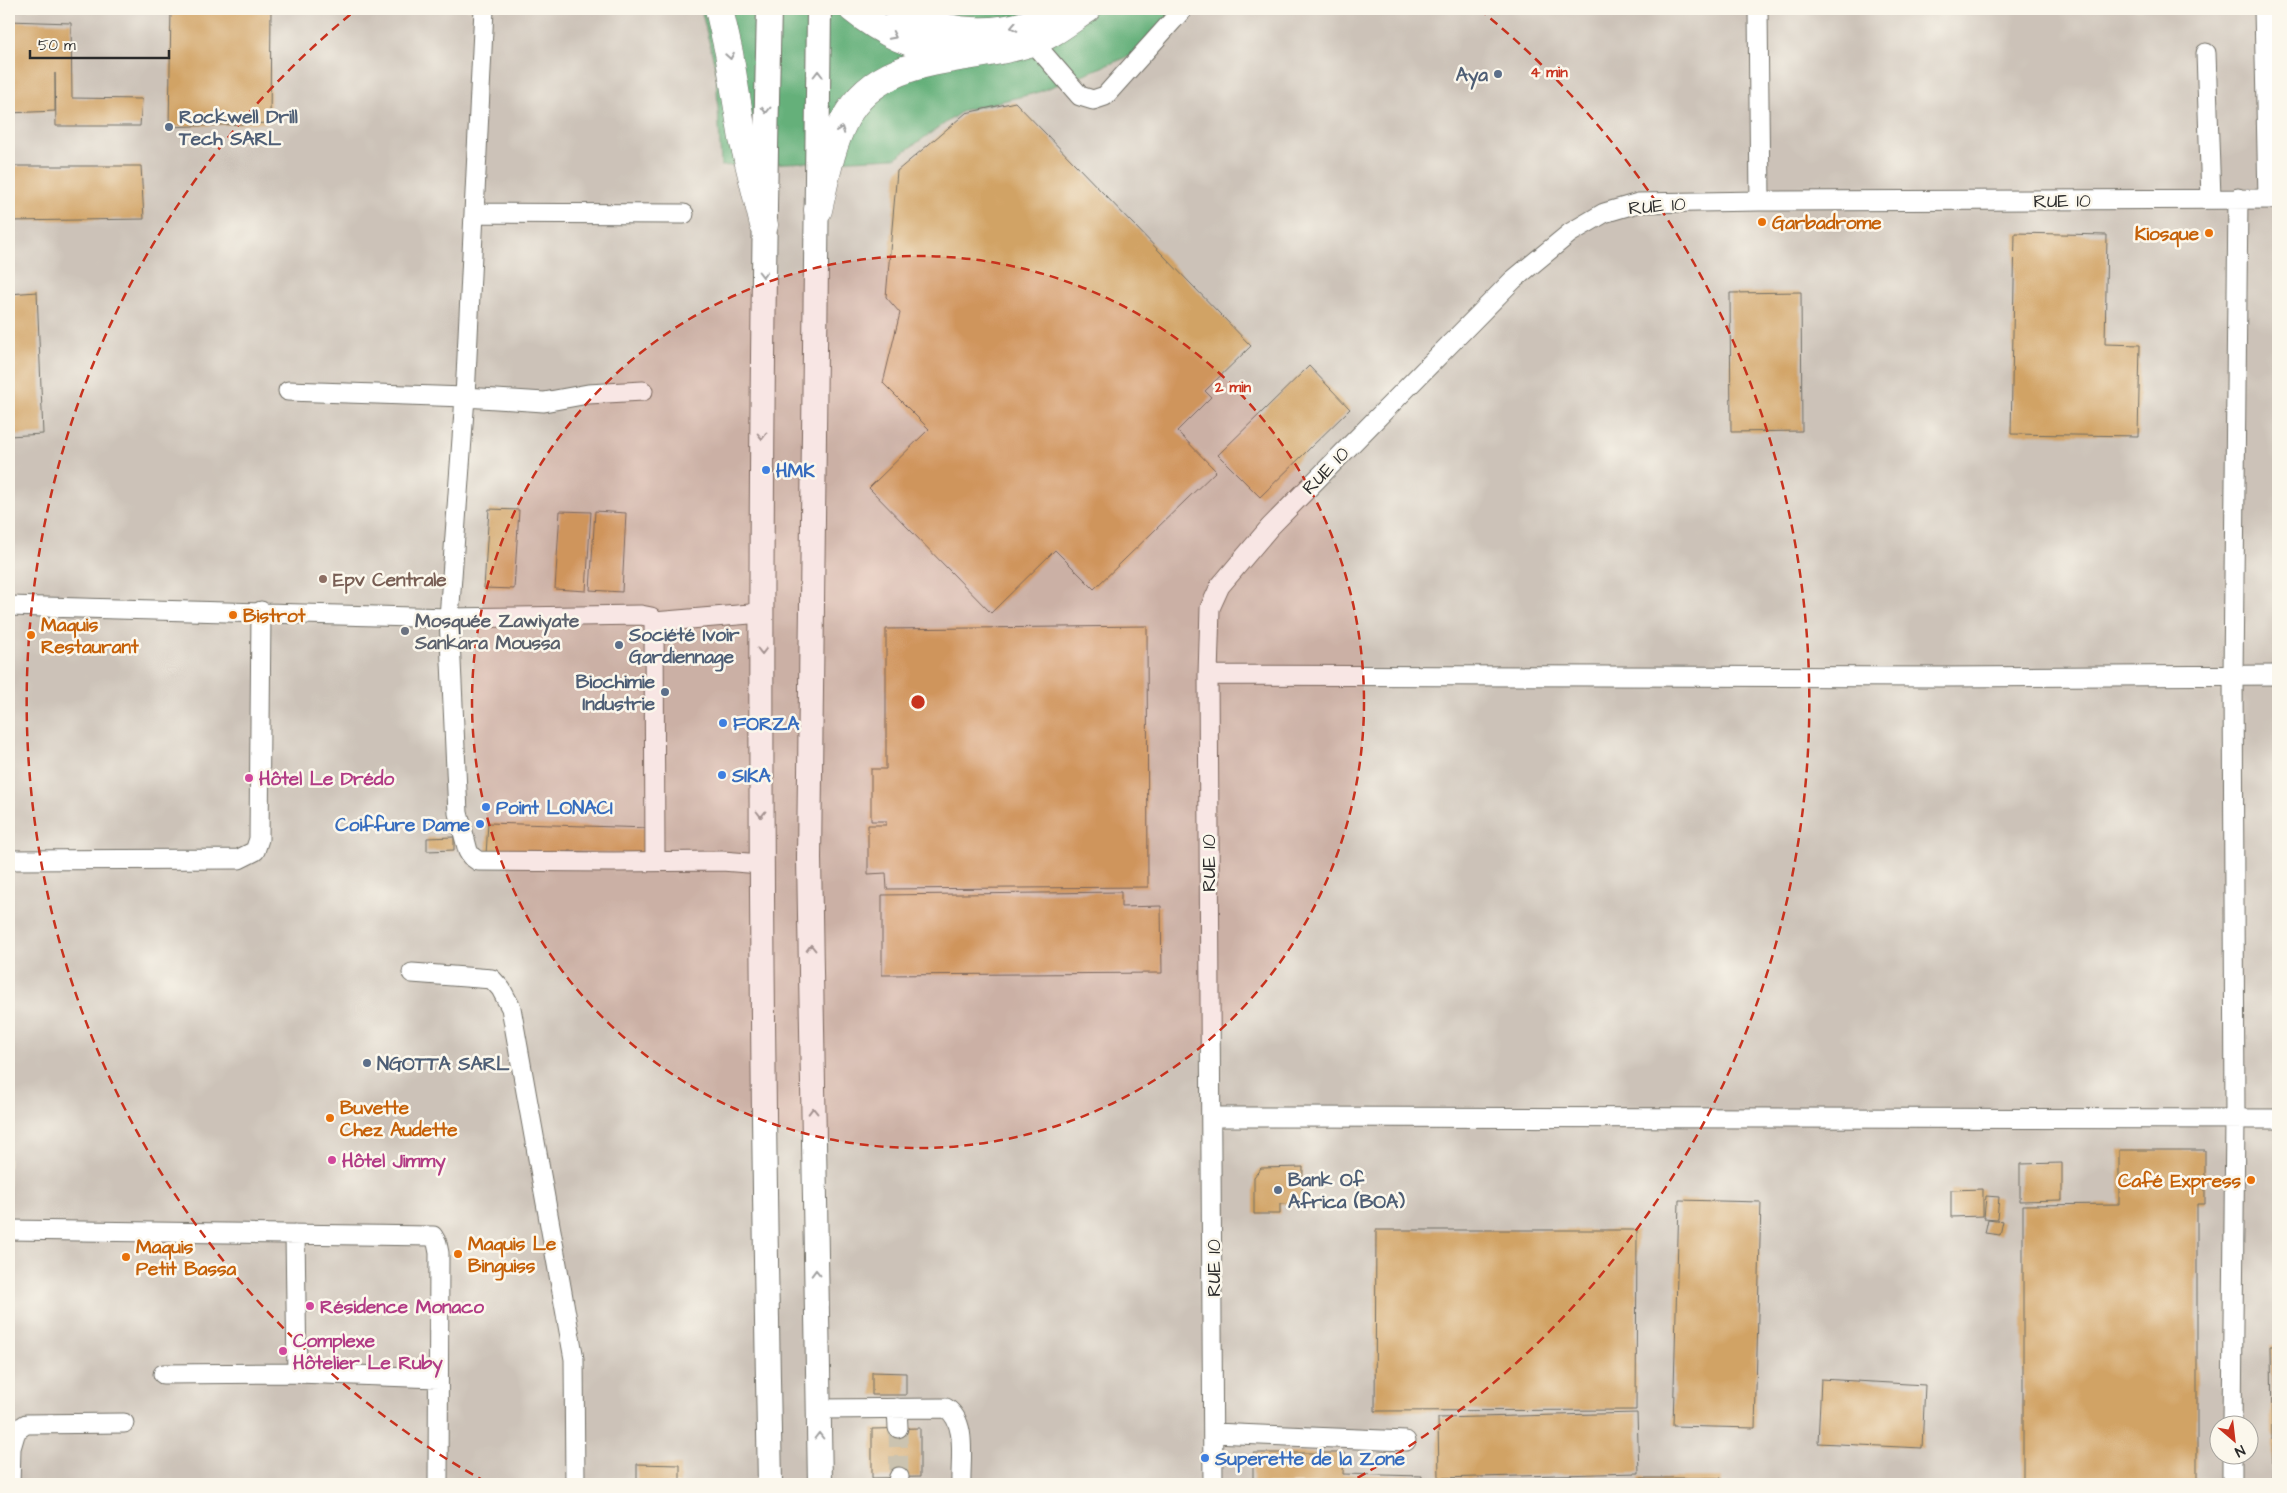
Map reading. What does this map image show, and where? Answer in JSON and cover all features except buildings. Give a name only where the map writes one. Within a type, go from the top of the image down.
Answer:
[{"type":"highway","points":[[719,9],[745,147],[764,225]]},
{"type":"highway","points":[[853,9],[868,22],[894,37],[917,46],[967,55]]},
{"type":"highway","points":[[899,9],[926,22],[980,32],[1017,27],[1043,19],[1058,9]]},
{"type":"highway","points":[[818,210],[827,172],[845,119],[860,98],[879,84],[915,65],[967,55],[992,54],[1033,42],[1087,9]]},
{"type":"main road","points":[[769,9],[764,225],[761,864],[763,1119],[770,1484]]},
{"type":"main road","points":[[819,9],[809,858],[820,1484]]},
{"type":"street","points":[[484,9],[465,397],[450,618],[458,813],[471,856],[478,861],[613,862],[655,860],[722,861],[761,864]]},
{"type":"street","points":[[1033,42],[1080,96],[1093,100],[1105,96],[1183,9]]},
{"type":"street","points":[[1758,9],[1760,201]]},
{"type":"street","points":[[2264,9],[2273,198]]},
{"type":"street","points":[[2206,53],[2211,198]]},
{"type":"street","points":[[2232,1416],[2235,1118],[2233,675],[2238,198]]},
{"type":"street","name":"RUE 10","points":[[1213,1484],[1212,1117],[1208,929],[1208,675],[1210,608],[1220,586],[1270,528],[1513,280],[1570,232],[1604,213],[1638,203],[2273,198]]},
{"type":"street","points":[[474,213],[684,214]]},
{"type":"street","points":[[288,391],[465,397],[544,402],[588,394],[643,391]]},
{"type":"street","points":[[9,606],[261,611],[450,618],[641,615],[651,617],[654,622],[655,860]]},
{"type":"street","points":[[9,860],[239,859],[255,852],[258,839],[261,611]]},
{"type":"street","points":[[654,622],[762,613]]},
{"type":"street","points":[[1208,675],[2278,675]]},
{"type":"street","points":[[412,973],[492,979],[501,989],[511,1008],[574,1359],[575,1484]]},
{"type":"street","points":[[1212,1117],[2278,1119]]},
{"type":"street","points":[[9,1230],[434,1236],[439,1253],[438,1484]]},
{"type":"street","points":[[295,1234],[297,1373]]},
{"type":"street","points":[[162,1374],[297,1373],[438,1378]]},
{"type":"street","points":[[897,1408],[898,1428]]},
{"type":"street","points":[[819,1409],[946,1408],[954,1414],[959,1424],[960,1484]]},
{"type":"street","points":[[10,1484],[11,1448],[16,1430],[26,1424],[124,1423]]},
{"type":"street","points":[[1214,1433],[1406,1440]]},
{"type":"street","points":[[2232,1466],[2232,1484]]},
{"type":"shaded area","points":[[9,9],[701,9],[716,70],[721,166],[895,158],[964,110],[1036,93],[1179,9],[2278,9],[2278,1484],[9,1484]]},
{"type":"green space","points":[[701,9],[1179,9],[1140,52],[1036,93],[964,110],[895,158],[721,166],[716,70]]},
{"type":"tunnel","points":[[898,1428],[899,1477]]},
{"type":"place","name":"Aya","points":[[1498,74]]},
{"type":"place","name":"Rockwell Drill Tech SARL","points":[[169,127]]},
{"type":"place","name":"Garbadrome","points":[[1762,222]]},
{"type":"place","name":"Kiosque","points":[[2209,233]]},
{"type":"place","name":"HMK","points":[[766,470]]},
{"type":"place","name":"Epv Centrale","points":[[323,579]]},
{"type":"place","name":"Bistrot","points":[[233,615]]},
{"type":"place","name":"Mosquée Zawiyate Sankara Moussa","points":[[405,631]]},
{"type":"place","name":"Maquis Restaurant","points":[[31,635]]},
{"type":"place","name":"Société Ivoir Gardiennage","points":[[619,645]]},
{"type":"place","name":"Biochimie Industrie","points":[[665,692]]},
{"type":"place","name":"FORZA","points":[[723,723]]},
{"type":"place","name":"SIKA","points":[[722,775]]},
{"type":"place","name":"Hôtel Le Drédo","points":[[249,778]]},
{"type":"place","name":"Point LONACI","points":[[486,807]]},
{"type":"place","name":"Coiffure Dame","points":[[480,824]]},
{"type":"place","name":"NGOTTA SARL","points":[[367,1063]]},
{"type":"place","name":"Buvette Chez Audette","points":[[330,1118]]},
{"type":"place","name":"Hôtel Jimmy","points":[[332,1160]]},
{"type":"place","name":"Café Express","points":[[2251,1180]]},
{"type":"place","name":"Bank Of Africa (BOA)","points":[[1278,1190]]},
{"type":"place","name":"Maquis Le Binguiss","points":[[458,1254]]},
{"type":"place","name":"Maquis Petit Bassa","points":[[126,1257]]},
{"type":"place","name":"Résidence Monaco","points":[[310,1306]]},
{"type":"place","name":"Complexe Hôtelier Le Ruby","points":[[283,1351]]},
{"type":"place","name":"Superette de la Zone","points":[[1205,1458]]}]
